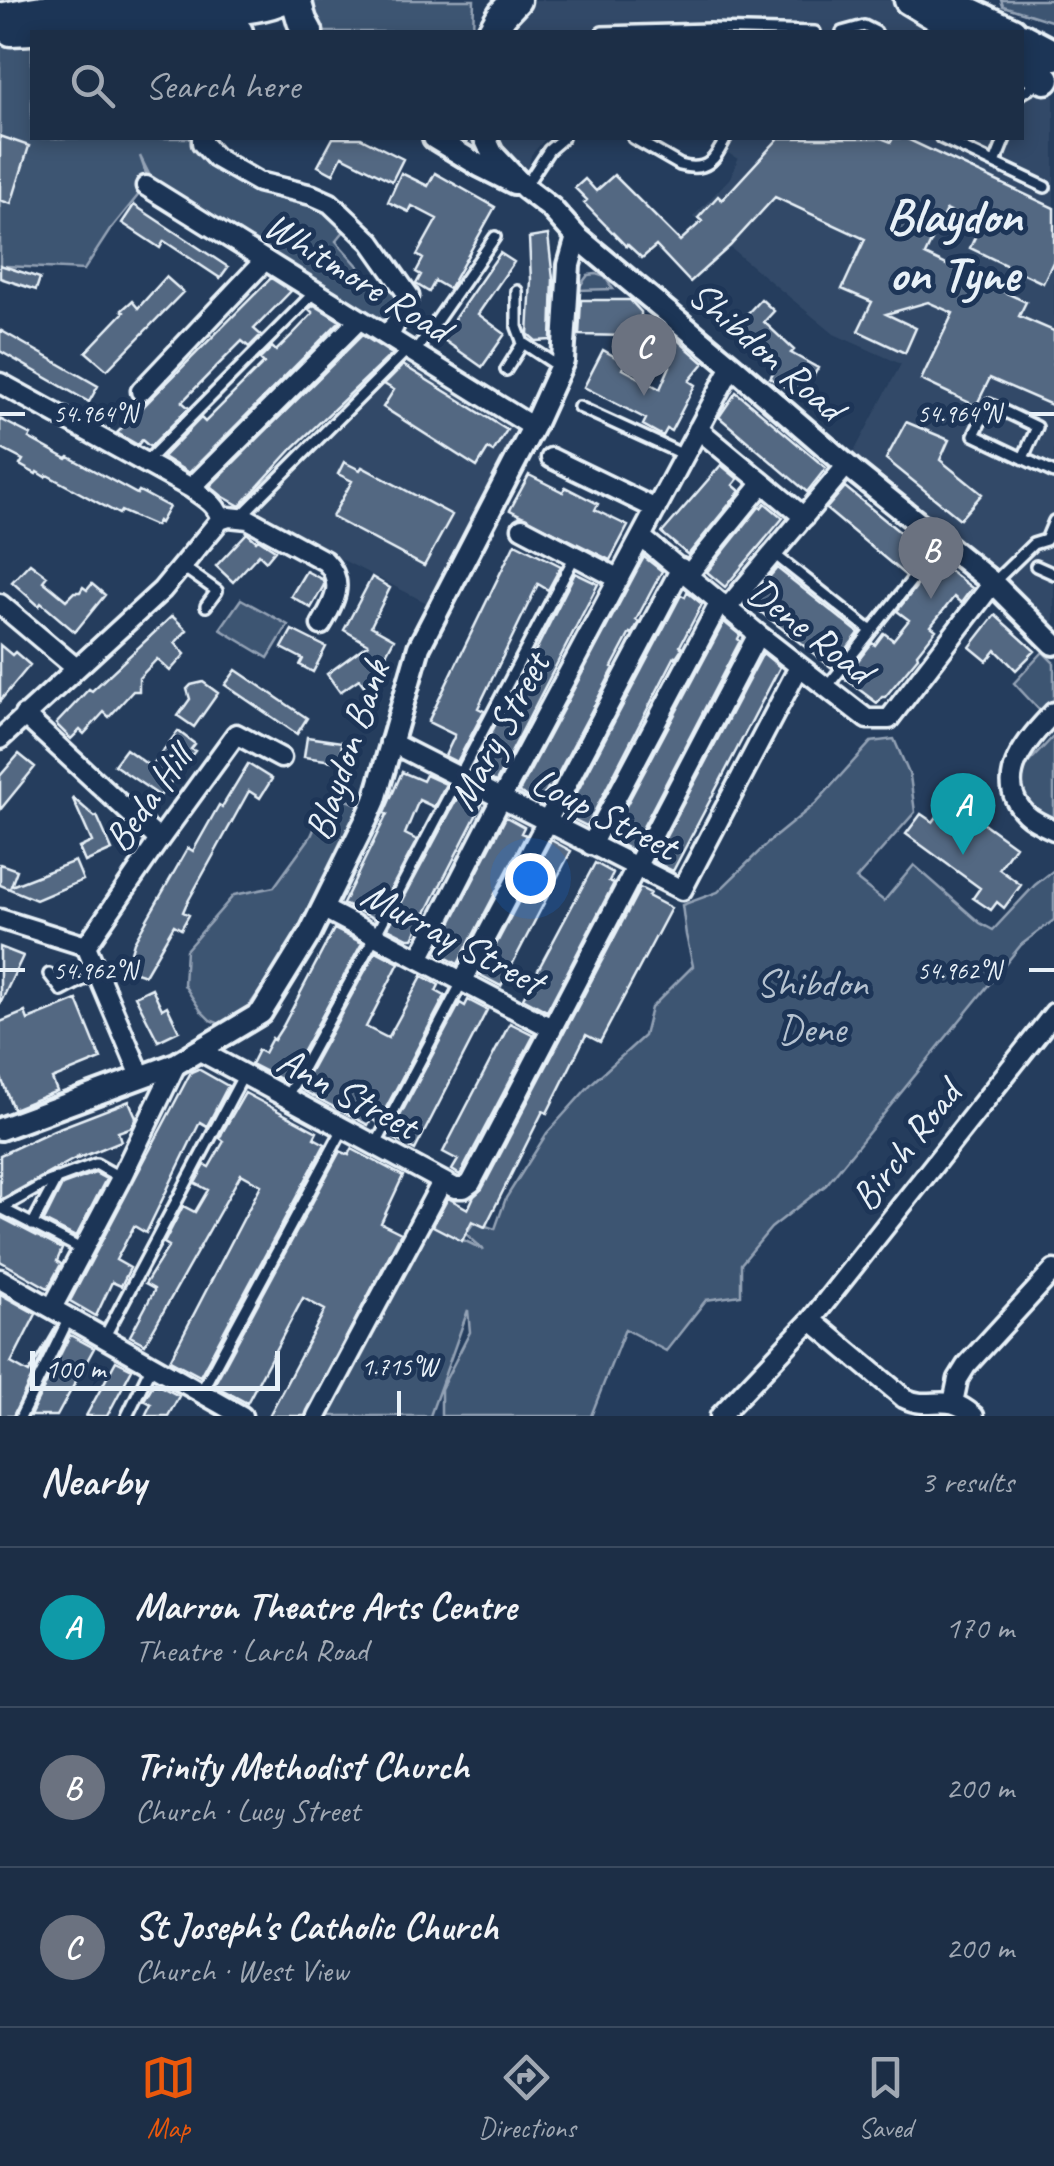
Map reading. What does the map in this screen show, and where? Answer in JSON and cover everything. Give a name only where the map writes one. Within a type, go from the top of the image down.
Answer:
[{"type":"main road","points":[[0,18],[92,4],[148,3],[233,11],[281,0]]},
{"type":"main road","points":[[296,0],[307,30]]},
{"type":"main road","points":[[487,0],[492,30]]},
{"type":"main road","points":[[493,30],[516,0]]},
{"type":"main road","points":[[909,0],[961,30]]},
{"type":"main road","points":[[943,0],[1008,30]]},
{"type":"main road","points":[[0,30],[146,25],[225,30]]},
{"type":"main road","points":[[1024,43],[1036,73]]},
{"type":"street","points":[[202,140],[216,158],[258,182],[330,203],[371,242],[409,296],[389,336]]},
{"type":"street","points":[[437,140],[525,188]]},
{"type":"street","points":[[486,140],[525,188]]},
{"type":"street","name":"Whitmore Road","points":[[146,186],[533,427]]},
{"type":"street","name":"Shibdon Road","points":[[525,188],[551,208],[577,237],[847,466],[993,583],[1054,644]]},
{"type":"street","name":"Blaydon Bank","points":[[0,1129],[176,1064],[261,1013],[322,908],[375,800],[419,647],[563,361],[569,265],[577,237]]},
{"type":"street","points":[[141,391],[265,260]]},
{"type":"street","points":[[192,488],[360,318]]},
{"type":"street","name":"Mary Street","points":[[419,959],[732,366]]},
{"type":"street","points":[[0,384],[192,488],[220,512],[220,520],[162,590],[0,739]]},
{"type":"street","points":[[698,429],[804,517]]},
{"type":"street","points":[[552,458],[656,509]]},
{"type":"street","points":[[591,845],[724,605],[774,554],[847,466]]},
{"type":"street","points":[[462,982],[684,572],[763,483]]},
{"type":"street","points":[[220,520],[248,518],[332,567],[337,594],[321,625]]},
{"type":"street","points":[[522,528],[619,580]]},
{"type":"street","name":"Dene Road","points":[[641,537],[867,718],[889,719],[993,583]]},
{"type":"street","points":[[0,604],[76,668]]},
{"type":"street","points":[[551,1028],[758,634]]},
{"type":"street","name":"Loup Street","points":[[390,742],[682,890],[800,667]]},
{"type":"street","points":[[1054,712],[1018,754],[1011,778],[1028,816],[1054,830]]},
{"type":"street","points":[[24,715],[159,840]]},
{"type":"street","name":"Beda Hill","points":[[86,946],[236,734],[282,758]]},
{"type":"street","name":"Murray Street","points":[[322,908],[551,1028]]},
{"type":"street","points":[[0,920],[86,946],[141,1076]]},
{"type":"street","name":"Birch Road","points":[[720,1416],[811,1320],[1054,1013]]},
{"type":"street","name":"Ann Street","points":[[200,1051],[442,1182],[464,1188],[471,1183],[551,1028]]},
{"type":"street","points":[[60,1313],[84,1250],[176,1064]]},
{"type":"street","points":[[317,1416],[442,1182]]},
{"type":"street","points":[[954,1403],[958,1379],[966,1366],[1054,1270]]},
{"type":"street","points":[[0,1279],[241,1416]]},
{"type":"street","points":[[811,1320],[904,1398],[913,1410],[921,1404],[942,1401],[963,1406],[974,1416]]},
{"type":"lane","points":[[673,30],[733,30]]},
{"type":"lane","points":[[547,140],[549,150]]},
{"type":"lane","points":[[525,188],[549,150],[561,140]]},
{"type":"lane","points":[[637,140],[688,168],[715,159],[725,140]]},
{"type":"lane","points":[[944,140],[1045,187]]},
{"type":"lane","points":[[994,163],[1004,140]]},
{"type":"lane","points":[[240,517],[412,350],[495,238]]},
{"type":"lane","points":[[145,463],[316,291]]},
{"type":"lane","points":[[517,291],[517,327],[523,343],[560,368]]},
{"type":"lane","points":[[506,370],[523,343]]},
{"type":"lane","points":[[1024,458],[1038,426],[989,404],[974,435],[1054,473]]},
{"type":"lane","points":[[579,406],[684,455]]},
{"type":"lane","points":[[993,583],[1033,544],[1050,542],[1054,521]]},
{"type":"lane","points":[[826,688],[942,542]]},
{"type":"lane","points":[[774,554],[871,632]]},
{"type":"lane","points":[[286,1098],[575,556]]},
{"type":"lane","points":[[1036,566],[1054,574]]},
{"type":"lane","points":[[182,567],[217,591],[206,606]]},
{"type":"lane","points":[[49,974],[62,991],[96,973]]},
{"type":"lane","points":[[375,1146],[462,982]]},
{"type":"lane","points":[[104,1338],[243,1076]]},
{"type":"lane","points":[[201,1392],[344,1129]]},
{"type":"lane","points":[[0,1208],[56,1178],[96,1164],[121,1178]]},
{"type":"lane","points":[[32,1225],[56,1178]]},
{"type":"lane","points":[[0,1208],[84,1250]]},
{"type":"lane","points":[[22,1416],[60,1313]]},
{"type":"lane","points":[[126,1416],[152,1365]]},
{"type":"shaded area","points":[[516,0],[909,0],[961,30],[494,30]]},
{"type":"shaded area","points":[[1024,67],[1054,84],[1054,644],[847,465],[901,364],[834,334],[693,217],[730,178],[738,159],[706,140],[1024,140]]},
{"type":"shaded area","points":[[487,140],[544,140],[531,155],[525,188]]},
{"type":"shaded area","points":[[410,352],[527,429],[435,607],[251,513]]},
{"type":"green space","points":[[314,0],[474,0],[473,30],[321,30],[315,22]]},
{"type":"green space","points":[[1001,0],[1052,0],[1054,22],[1003,6]]},
{"type":"green space","points":[[30,41],[30,140],[203,140],[216,158],[312,195],[351,223],[336,241],[378,294],[399,282],[409,296],[389,336],[159,186],[140,156],[149,182],[84,270],[6,266],[0,270],[0,43]]},
{"type":"green space","points":[[588,275],[605,277],[613,289],[577,290]]},
{"type":"green space","points":[[241,599],[288,625],[268,658],[220,629]]},
{"type":"green space","points":[[1043,652],[1054,663],[1054,700],[1043,714],[1014,683]]},
{"type":"green space","points":[[1054,736],[1054,819],[1028,803],[1016,776]]},
{"type":"green space","name":"Shibdon Dene","points":[[894,739],[910,776],[915,812],[856,879],[884,901],[914,865],[993,930],[1054,870],[1054,920],[1021,945],[826,1185],[771,1228],[741,1264],[741,1295],[706,1300],[666,1351],[625,1329],[591,1416],[441,1416],[441,1389],[470,1332],[468,1310],[430,1416],[317,1416],[422,1220],[484,1250],[466,1234],[474,1222],[495,1229],[506,1198],[547,1133],[592,1083],[644,1036],[651,1008],[693,966],[682,905],[718,892],[815,804],[871,742]]},
{"type":"green space","points":[[330,794],[361,805],[314,903],[249,1006],[220,1024],[210,1020],[184,985],[186,950],[234,895],[274,887],[311,836]]},
{"type":"building","points":[[0,136],[29,146],[11,204],[0,200]]},
{"type":"building","points":[[332,140],[365,140],[403,159],[392,181],[342,156],[333,174],[318,166]]},
{"type":"building","points":[[777,140],[909,140],[1054,208],[1054,260],[1043,283],[970,248],[980,226],[946,210],[925,255],[1026,302],[1019,316],[1054,331],[1054,406],[990,378],[976,406],[921,380],[953,313],[928,302],[886,314],[916,328],[905,353],[858,331],[872,302],[842,289],[865,239],[775,197],[690,282],[656,246],[642,258],[626,246],[584,203],[587,200],[575,188],[585,179],[596,191],[614,175],[680,241],[702,221],[698,218],[718,196],[722,200]]},
{"type":"building","points":[[401,173],[428,186],[435,173],[495,207],[449,289],[435,281],[429,292],[416,284],[421,275],[416,272],[423,259],[417,255],[437,219],[412,206],[409,212],[388,202]]},
{"type":"building","points":[[134,205],[228,267],[220,278],[164,241],[160,248],[122,223]]},
{"type":"building","points":[[548,235],[553,279],[551,340],[536,341],[528,334],[529,238]]},
{"type":"building","points":[[500,253],[514,262],[478,314],[505,334],[482,367],[441,338]]},
{"type":"building","points":[[0,265],[40,278],[36,290],[0,278]]},
{"type":"building","points":[[166,277],[183,292],[107,370],[86,352],[122,310],[132,301],[138,308]]},
{"type":"building","points":[[271,278],[291,291],[254,329],[261,335],[249,347],[242,341],[182,402],[189,408],[150,447],[142,440],[138,445],[117,433]]},
{"type":"building","points":[[761,299],[774,311],[764,322],[794,350],[791,353],[818,368],[802,397],[770,378],[777,366],[734,328]]},
{"type":"building","points":[[581,300],[630,300],[641,312],[641,327],[629,326],[629,336],[579,335]]},
{"type":"building","points":[[314,305],[340,321],[189,473],[163,457],[264,363],[260,359],[272,347],[276,351],[293,334],[313,313],[309,309]]},
{"type":"building","points":[[0,330],[98,386],[89,402],[0,351]]},
{"type":"building","points":[[362,335],[392,354],[293,448],[240,506],[210,486]]},
{"type":"building","points":[[674,337],[704,363],[689,381],[695,385],[671,431],[667,429],[663,436],[643,425],[646,419],[584,387],[603,350],[626,363],[623,369],[660,389],[670,366],[658,356]]},
{"type":"building","points":[[403,365],[507,430],[477,467],[383,407],[394,390],[384,384]]},
{"type":"building","points":[[736,392],[826,468],[807,492],[719,417]]},
{"type":"building","points":[[0,419],[67,459],[169,507],[160,523],[155,526],[121,511],[119,514],[47,475],[20,465],[23,460],[0,448]]},
{"type":"building","points":[[906,422],[949,440],[940,460],[982,494],[960,519],[886,459]]},
{"type":"building","points":[[344,462],[360,470],[362,467],[452,515],[424,566],[332,517],[352,481],[338,474]]},
{"type":"building","points":[[721,465],[738,479],[733,485],[740,491],[688,555],[662,533]]},
{"type":"building","points":[[529,475],[598,504],[595,510],[628,526],[610,560],[510,510]]},
{"type":"building","points":[[845,487],[924,552],[905,575],[826,509]]},
{"type":"building","points":[[765,503],[783,518],[725,587],[707,572]]},
{"type":"building","points":[[247,533],[275,550],[266,561],[259,554],[233,582],[216,566]]},
{"type":"building","points":[[515,543],[561,566],[548,590],[538,584],[478,708],[484,711],[457,762],[445,756],[455,735],[428,722]]},
{"type":"building","points":[[644,557],[662,571],[636,620],[639,622],[539,803],[519,792]]},
{"type":"building","points":[[937,561],[972,588],[961,603],[954,597],[931,626],[936,630],[918,657],[877,703],[844,678],[872,643],[875,645],[884,633],[893,640],[909,620],[897,611]]},
{"type":"building","points":[[30,563],[47,576],[43,581],[66,600],[92,584],[105,595],[75,632],[12,582]]},
{"type":"building","points":[[777,568],[859,633],[832,668],[748,602]]},
{"type":"building","points":[[306,571],[323,580],[324,585],[311,608],[291,596]]},
{"type":"building","points":[[575,573],[598,584],[496,782],[472,769]]},
{"type":"building","points":[[372,577],[390,588],[371,626],[394,639],[386,654],[382,652],[364,686],[359,679],[340,692],[327,674],[368,644],[344,630]]},
{"type":"building","points":[[687,592],[702,604],[587,826],[565,815],[681,595],[685,597]]},
{"type":"building","points":[[995,615],[1035,651],[1016,670],[996,650],[987,661],[970,647]]},
{"type":"building","points":[[172,616],[187,630],[175,643],[185,654],[170,671],[157,659],[139,678],[139,691],[133,691],[109,717],[104,712],[84,734],[80,730],[71,739],[56,724],[89,689],[92,691]]},
{"type":"building","points":[[724,622],[740,635],[740,641],[631,850],[609,838]]},
{"type":"building","points":[[292,630],[326,647],[313,672],[300,665],[303,659],[282,648]]},
{"type":"building","points":[[0,645],[30,665],[0,701]]},
{"type":"building","points":[[763,653],[780,667],[673,871],[653,861]]},
{"type":"building","points":[[236,670],[307,718],[297,734],[225,685]]},
{"type":"building","points":[[203,682],[218,693],[194,727],[178,716],[190,699],[187,689]]},
{"type":"building","points":[[178,731],[195,744],[191,749],[195,751],[160,796],[114,765],[126,749],[151,767]]},
{"type":"building","points":[[307,737],[342,742],[340,762],[304,757]]},
{"type":"building","points":[[19,754],[35,767],[0,810],[0,776]]},
{"type":"building","points":[[248,764],[272,779],[260,798],[249,791],[186,905],[183,912],[189,915],[181,929],[174,925],[145,975],[126,969],[134,942],[188,848],[193,851]]},
{"type":"building","points":[[402,772],[423,781],[426,775],[446,784],[434,807],[419,800],[405,834],[417,840],[375,919],[343,904],[387,814],[384,813]]},
{"type":"building","points":[[460,793],[482,804],[413,938],[408,938],[388,928]]},
{"type":"building","points":[[72,797],[97,816],[112,850],[85,862],[79,848],[92,842]]},
{"type":"building","points":[[950,799],[1015,846],[999,869],[1021,885],[1004,908],[997,902],[991,910],[973,898],[980,888],[906,834],[921,814],[933,822]]},
{"type":"building","points":[[506,817],[524,827],[521,833],[526,835],[458,964],[436,952]]},
{"type":"building","points":[[551,840],[571,851],[501,986],[480,975]]},
{"type":"building","points":[[75,861],[83,880],[36,900],[0,885],[0,864],[17,870],[11,886]]},
{"type":"building","points":[[595,863],[613,873],[609,881],[614,883],[547,1011],[523,998]]},
{"type":"building","points":[[640,888],[671,908],[600,1042],[586,1035],[485,1227],[472,1221],[462,1241],[433,1226],[448,1198],[468,1209],[482,1189]]},
{"type":"building","points":[[334,929],[362,943],[286,1082],[251,1064],[258,1050],[264,1053],[283,1026]]},
{"type":"building","points":[[0,947],[23,956],[0,1004]]},
{"type":"building","points":[[376,951],[399,963],[366,1027],[388,1038],[422,976],[439,985],[436,991],[445,996],[378,1123],[371,1119],[368,1125],[300,1089]]},
{"type":"building","points":[[152,988],[162,1009],[167,1006],[179,1031],[158,1041],[135,996]]},
{"type":"building","points":[[77,1000],[101,1059],[52,1079],[57,1091],[13,1109],[0,1075],[0,1022],[25,1012],[28,1020]]},
{"type":"building","points":[[468,1000],[487,1010],[415,1150],[395,1139],[398,1134],[392,1131],[460,1003],[465,1006]]},
{"type":"building","points":[[510,1023],[534,1035],[460,1175],[452,1170],[458,1160],[443,1152]]},
{"type":"building","points":[[198,1069],[228,1086],[207,1126],[200,1122],[146,1233],[134,1226],[116,1260],[130,1268],[121,1286],[112,1282],[96,1316],[70,1301],[191,1072]]},
{"type":"building","points":[[245,1093],[317,1132],[314,1138],[325,1144],[200,1376],[170,1360],[261,1185],[241,1174],[145,1344],[130,1336],[154,1291],[145,1284],[169,1246],[164,1243],[183,1206],[195,1212],[208,1190],[195,1183],[224,1141],[220,1138],[222,1133]]},
{"type":"building","points":[[129,1101],[136,1117],[132,1127],[118,1132],[121,1141],[78,1157],[0,1200],[0,1155]]},
{"type":"building","points":[[352,1149],[403,1176],[381,1223],[401,1233],[305,1416],[269,1416],[325,1310],[303,1298],[247,1403],[214,1385],[340,1151],[349,1155]]},
{"type":"building","points":[[95,1173],[106,1179],[76,1237],[44,1221],[62,1185]]},
{"type":"building","points":[[0,1217],[62,1249],[57,1261],[61,1264],[48,1288],[0,1261]]},
{"type":"building","points":[[0,1294],[36,1314],[11,1363],[29,1373],[56,1327],[13,1416],[0,1416]]},
{"type":"building","points":[[70,1335],[94,1348],[57,1416],[30,1416]]},
{"type":"building","points":[[116,1361],[132,1369],[107,1416],[86,1416]]},
{"type":"building","points":[[154,1383],[179,1396],[168,1416],[145,1416],[151,1404],[144,1400]]},
{"type":"place","name":"St Joseph's Catholic Church","points":[[644,396]]},
{"type":"place","name":"Trinity Methodist Church","points":[[931,599]]},
{"type":"place","name":"Marron Theatre Arts Centre","points":[[963,855]]},
{"type":"district","name":"Blaydon on Tyne","points":[[954,243]]}]
